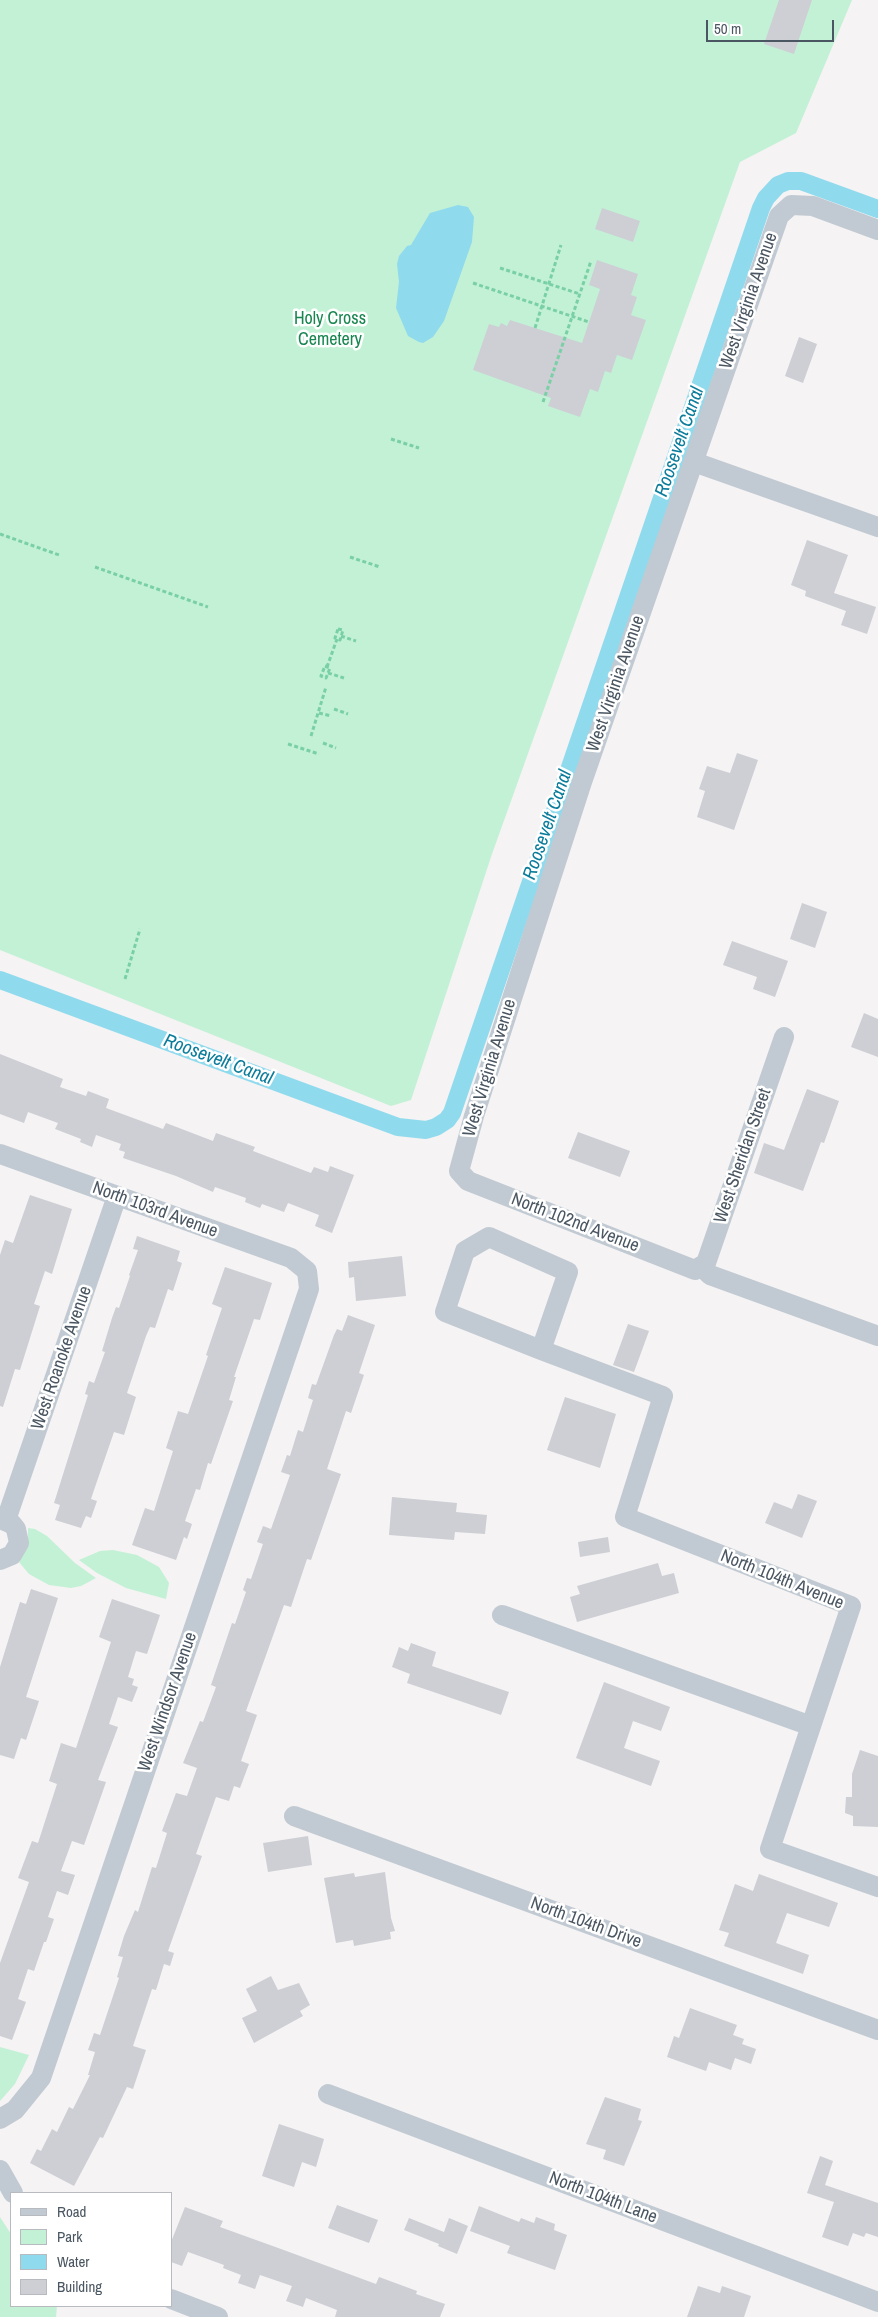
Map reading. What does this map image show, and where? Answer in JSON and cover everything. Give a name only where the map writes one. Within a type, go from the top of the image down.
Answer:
[{"type":"street","name":"West Virginia Avenue","points":[[459,1171],[474,1116],[582,782],[779,216],[792,205],[813,206],[878,230]]},
{"type":"street","points":[[694,462],[878,527]]},
{"type":"street","name":"West Sheridan Street","points":[[698,1268],[706,1263],[784,1037]]},
{"type":"street","name":"North 103rd Avenue","points":[[0,1154],[291,1258],[307,1271]]},
{"type":"street","name":"North 102nd Avenue","points":[[459,1171],[468,1181],[698,1268],[710,1275],[878,1336]]},
{"type":"street","name":"West Roanoke Avenue","points":[[3,1520],[117,1196]]},
{"type":"street","points":[[489,1237],[568,1272],[541,1350],[445,1312],[465,1251],[489,1237]]},
{"type":"street","name":"West Windsor Avenue","points":[[0,2119],[15,2110],[41,2078],[309,1289],[307,1271]]},
{"type":"street","name":"North 104th Avenue","points":[[541,1350],[664,1396],[625,1517],[851,1606],[770,1849],[878,1888]]},
{"type":"street","points":[[0,1560],[12,1555],[19,1543],[16,1529],[3,1520]]},
{"type":"street","points":[[502,1615],[811,1726]]},
{"type":"street","name":"North 104th Drive","points":[[294,1816],[878,2030]]},
{"type":"street","name":"North 104th Lane","points":[[328,2094],[878,2302]]},
{"type":"street","points":[[0,2170],[12,2192]]},
{"type":"street","points":[[172,2299],[208,2315]]},
{"type":"path","points":[[535,328],[561,245]]},
{"type":"path","points":[[543,402],[591,261]]},
{"type":"path","points":[[500,268],[580,294]]},
{"type":"path","points":[[473,283],[589,322]]},
{"type":"path","points":[[391,440],[419,448]]},
{"type":"path","points":[[0,534],[59,555]]},
{"type":"path","points":[[350,558],[380,567]]},
{"type":"path","points":[[96,568],[208,607]]},
{"type":"path","points":[[327,667],[330,668],[326,678],[321,676],[325,666],[327,667],[337,639],[335,638],[338,629],[343,630],[340,640],[337,639]]},
{"type":"path","points":[[341,636],[356,641]]},
{"type":"path","points":[[328,673],[344,678]]},
{"type":"path","points":[[311,736],[326,687]]},
{"type":"path","points":[[334,709],[348,714]]},
{"type":"path","points":[[319,712],[331,716]]},
{"type":"path","points":[[323,743],[336,748]]},
{"type":"path","points":[[288,744],[319,754]]},
{"type":"path","points":[[125,979],[140,929]]},
{"type":"green space","name":"Holy Cross Cemetery","points":[[0,0],[852,0],[796,133],[740,162],[492,854],[411,1100],[391,1106],[0,950]]},
{"type":"green space","points":[[28,1528],[35,1529],[47,1536],[75,1563],[96,1578],[81,1586],[71,1588],[49,1585],[29,1574],[19,1562],[28,1545]]},
{"type":"green space","points":[[113,1550],[137,1555],[159,1567],[169,1583],[166,1599],[126,1588],[97,1573],[79,1560],[100,1551]]},
{"type":"green space","points":[[0,2047],[29,2055],[15,2084],[0,2101]]},
{"type":"green space","points":[[0,2217],[10,2232],[10,2307],[57,2307],[56,2317],[0,2317]]},
{"type":"water","points":[[458,205],[468,207],[474,217],[472,242],[444,321],[433,337],[423,343],[419,342],[408,336],[396,308],[399,282],[397,264],[399,256],[407,246],[411,245],[430,213]]},
{"type":"building","points":[[779,0],[812,0],[794,54],[764,44]]},
{"type":"building","points":[[602,208],[640,221],[633,242],[595,229]]},
{"type":"building","points":[[597,260],[638,274],[631,295],[637,297],[631,315],[646,320],[632,360],[617,355],[611,373],[605,371],[598,392],[590,389],[580,417],[548,406],[551,398],[473,370],[489,324],[499,327],[501,323],[507,326],[510,320],[582,343],[600,289],[589,285]]},
{"type":"building","points":[[799,337],[817,344],[803,383],[785,376]]},
{"type":"building","points":[[807,540],[848,555],[834,593],[876,607],[867,634],[841,625],[846,611],[805,596],[806,591],[791,585]]},
{"type":"building","points":[[737,753],[758,760],[734,830],[697,817],[705,791],[699,789],[707,766],[730,773]]},
{"type":"building","points":[[802,903],[827,912],[815,948],[790,939]]},
{"type":"building","points":[[732,941],[788,961],[775,997],[753,989],[757,977],[723,965]]},
{"type":"building","points":[[864,1013],[878,1019],[878,1057],[851,1047]]},
{"type":"building","points":[[0,1054],[63,1079],[60,1087],[86,1096],[88,1091],[109,1099],[106,1108],[163,1129],[166,1123],[213,1141],[216,1133],[255,1147],[253,1151],[311,1173],[314,1167],[328,1172],[330,1166],[354,1175],[332,1233],[315,1226],[319,1215],[288,1203],[284,1212],[262,1204],[260,1208],[245,1202],[246,1198],[215,1187],[213,1192],[176,1176],[123,1158],[125,1152],[119,1150],[121,1144],[96,1135],[92,1147],[80,1142],[81,1139],[55,1129],[58,1123],[28,1112],[24,1123],[0,1114]]},
{"type":"building","points":[[807,1089],[839,1101],[824,1143],[821,1142],[803,1191],[754,1173],[764,1143],[784,1150]]},
{"type":"building","points":[[578,1132],[630,1151],[620,1177],[568,1158]]},
{"type":"building","points":[[30,1195],[72,1209],[52,1274],[45,1271],[34,1304],[40,1306],[20,1370],[15,1369],[3,1407],[0,1406],[0,1255],[5,1240],[13,1243]]},
{"type":"building","points":[[137,1236],[180,1251],[177,1261],[182,1263],[173,1291],[168,1289],[155,1328],[150,1327],[146,1336],[127,1393],[136,1397],[124,1435],[114,1432],[91,1499],[97,1501],[91,1518],[86,1516],[81,1528],[55,1520],[60,1505],[54,1503],[88,1395],[85,1394],[89,1381],[94,1383],[105,1352],[102,1351],[112,1318],[116,1307],[119,1308],[130,1276],[138,1250],[133,1249]]},
{"type":"building","points":[[402,1256],[406,1296],[356,1301],[354,1277],[349,1278],[348,1262]]},
{"type":"building","points":[[225,1267],[272,1283],[260,1320],[254,1319],[234,1377],[236,1377],[229,1400],[233,1401],[211,1464],[208,1463],[200,1490],[196,1489],[185,1521],[192,1524],[187,1539],[184,1537],[176,1560],[132,1545],[145,1508],[154,1511],[173,1451],[166,1448],[178,1411],[188,1414],[208,1356],[206,1355],[222,1308],[212,1304]]},
{"type":"building","points":[[348,1315],[375,1325],[359,1373],[364,1375],[351,1413],[346,1411],[327,1469],[341,1474],[311,1560],[307,1559],[291,1607],[284,1605],[246,1711],[257,1715],[241,1761],[249,1764],[240,1788],[234,1786],[229,1801],[216,1797],[196,1854],[202,1856],[168,1951],[174,1953],[170,1966],[164,1964],[156,1990],[152,1989],[133,2046],[146,2050],[133,2089],[127,2087],[103,2138],[100,2137],[74,2186],[30,2163],[37,2149],[41,2151],[52,2129],[57,2132],[69,2107],[73,2109],[90,2075],[88,2075],[95,2052],[88,2050],[94,2033],[100,2035],[119,1978],[117,1977],[123,1957],[118,1956],[124,1936],[135,1910],[138,1912],[152,1867],[156,1868],[167,1833],[162,1831],[176,1793],[187,1796],[197,1768],[183,1763],[200,1721],[203,1722],[216,1687],[211,1685],[232,1623],[235,1624],[246,1592],[243,1590],[247,1578],[251,1579],[263,1544],[257,1542],[263,1526],[271,1529],[290,1475],[281,1472],[287,1455],[290,1456],[298,1430],[303,1432],[313,1400],[308,1398],[312,1384],[316,1385],[334,1335],[337,1329],[342,1331]]},
{"type":"building","points":[[628,1324],[649,1331],[634,1372],[613,1365]]},
{"type":"building","points":[[565,1397],[616,1414],[600,1468],[547,1450]]},
{"type":"building","points":[[798,1494],[817,1501],[802,1538],[765,1523],[774,1502],[792,1509]]},
{"type":"building","points":[[392,1497],[457,1503],[456,1512],[487,1515],[485,1534],[455,1532],[454,1540],[389,1535]]},
{"type":"building","points":[[608,1537],[610,1552],[580,1557],[578,1542]]},
{"type":"building","points":[[658,1563],[662,1576],[674,1573],[679,1593],[577,1622],[570,1597],[580,1594],[577,1586]]},
{"type":"building","points":[[31,1589],[58,1598],[26,1697],[39,1701],[26,1740],[21,1738],[14,1759],[0,1755],[0,1667],[20,1602],[26,1604]]},
{"type":"building","points":[[112,1599],[160,1615],[147,1654],[136,1651],[128,1677],[134,1679],[132,1685],[138,1687],[132,1702],[118,1697],[109,1724],[118,1727],[98,1780],[106,1782],[84,1845],[72,1841],[61,1871],[75,1875],[68,1895],[57,1891],[48,1917],[54,1919],[46,1942],[44,1942],[34,1971],[28,1969],[18,1999],[26,2002],[12,2040],[0,2036],[0,1963],[29,1882],[18,1878],[32,1841],[38,1843],[57,1784],[49,1781],[61,1743],[76,1748],[111,1642],[99,1637]]},
{"type":"building","points":[[411,1643],[436,1652],[432,1666],[509,1692],[501,1715],[407,1683],[410,1674],[392,1667],[399,1647],[408,1651]]},
{"type":"building","points":[[604,1682],[670,1707],[661,1731],[633,1721],[624,1748],[660,1761],[651,1786],[576,1758]]},
{"type":"building","points":[[860,1750],[878,1756],[878,1827],[853,1826],[853,1816],[845,1813],[846,1797],[852,1797],[852,1774]]},
{"type":"building","points":[[308,1836],[312,1865],[268,1872],[263,1843]]},
{"type":"building","points":[[385,1872],[391,1918],[395,1931],[390,1932],[391,1939],[354,1946],[353,1940],[336,1943],[324,1878],[354,1873],[355,1877]]},
{"type":"building","points":[[759,1874],[838,1903],[829,1927],[787,1913],[776,1943],[809,1955],[803,1974],[724,1946],[729,1933],[719,1930],[735,1884],[753,1891]]},
{"type":"building","points":[[271,1976],[278,1990],[299,1983],[310,2005],[300,2011],[303,2016],[254,2043],[242,2018],[257,2011],[246,1989]]},
{"type":"building","points":[[690,2008],[737,2025],[733,2035],[744,2039],[742,2044],[756,2049],[751,2064],[735,2058],[731,2070],[709,2062],[706,2071],[667,2057],[674,2036],[679,2038]]},
{"type":"building","points":[[605,2097],[641,2109],[638,2120],[642,2121],[624,2166],[603,2159],[606,2150],[586,2144]]},
{"type":"building","points":[[279,2124],[324,2139],[316,2167],[302,2162],[294,2187],[262,2176]]},
{"type":"building","points":[[820,2156],[833,2161],[825,2185],[878,2203],[878,2237],[866,2233],[864,2237],[853,2233],[848,2246],[822,2237],[834,2202],[807,2193]]},
{"type":"building","points":[[337,2205],[378,2220],[369,2243],[328,2228]]},
{"type":"building","points":[[479,2206],[519,2222],[521,2218],[534,2223],[536,2217],[555,2224],[554,2230],[567,2235],[555,2270],[507,2253],[510,2246],[470,2231]]},
{"type":"building","points":[[185,2207],[223,2221],[220,2227],[376,2284],[379,2277],[417,2291],[416,2294],[445,2304],[440,2317],[335,2317],[337,2310],[306,2298],[303,2307],[286,2301],[292,2286],[260,2275],[255,2289],[238,2283],[241,2275],[223,2268],[224,2265],[188,2252],[182,2266],[172,2262],[172,2240]]},
{"type":"building","points":[[409,2218],[444,2232],[449,2218],[468,2226],[457,2254],[438,2246],[439,2244],[404,2230]]},
{"type":"building","points":[[698,2286],[720,2293],[722,2286],[751,2296],[744,2317],[687,2317]]},
{"type":"waterway","name":"Roosevelt Canal","points":[[0,980],[398,1127],[426,1130],[436,1127],[447,1120],[452,1113],[761,208],[766,198],[778,185],[788,181],[801,181],[878,209]]}]
